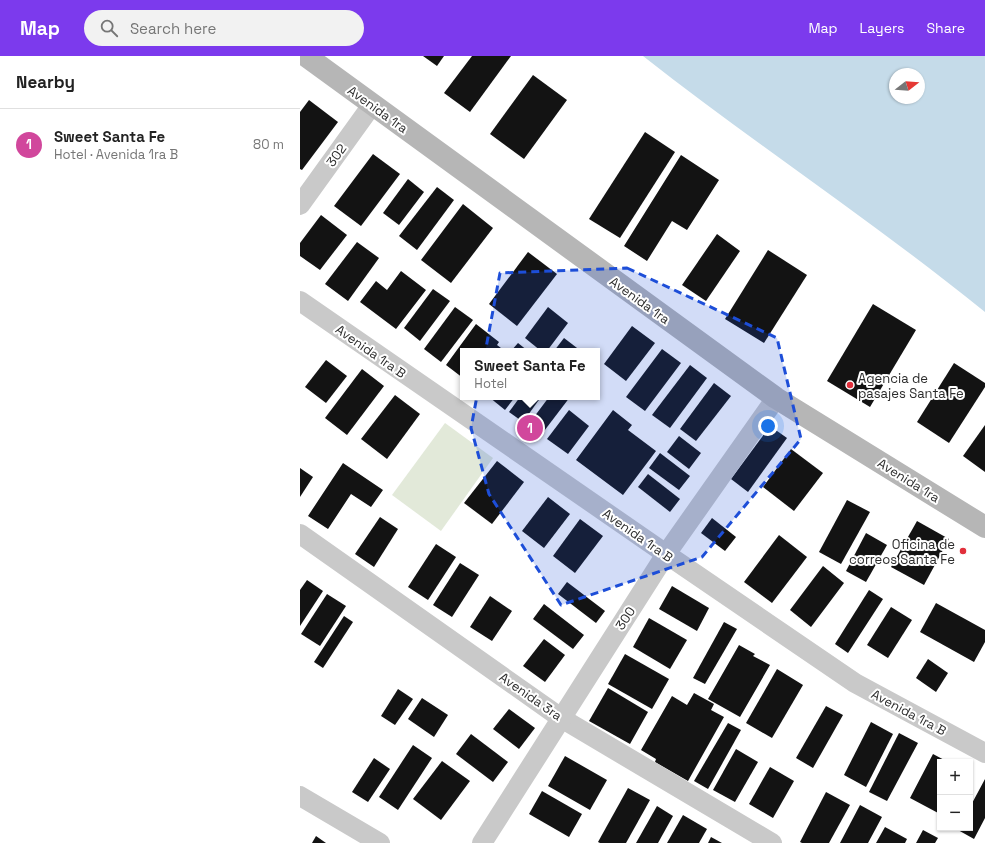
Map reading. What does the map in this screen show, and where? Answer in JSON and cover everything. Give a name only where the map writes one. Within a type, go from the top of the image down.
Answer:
[{"type":"street","name":"Avenida 1ra","points":[[306,56],[776,398],[985,527]]},
{"type":"street","name":"302","points":[[300,205],[372,105]]},
{"type":"street","name":"Avenida 1ra B","points":[[300,301],[855,683],[985,753]]},
{"type":"street","name":"300","points":[[482,843],[666,554],[776,398]]},
{"type":"street","name":"Avenida 3ra","points":[[300,534],[561,718],[772,843]]},
{"type":"street","points":[[300,796],[380,843]]},
{"type":"highlighted area","points":[[627,268],[777,338],[801,439],[702,557],[561,605],[489,494],[471,428],[500,273]]},
{"type":"green space","points":[[445,423],[493,458],[441,531],[392,495]]},
{"type":"water","points":[[643,56],[985,56],[985,312],[900,246]]},
{"type":"building","points":[[423,56],[444,56],[437,66]]},
{"type":"building","points":[[472,56],[511,56],[470,112],[444,93]]},
{"type":"building","points":[[533,75],[567,100],[524,159],[490,134]]},
{"type":"building","points":[[309,100],[338,122],[302,170],[300,169],[300,112]]},
{"type":"building","points":[[645,132],[675,152],[620,238],[589,219]]},
{"type":"building","points":[[373,154],[400,174],[361,226],[334,206]]},
{"type":"building","points":[[681,155],[719,180],[687,230],[672,221],[647,261],[624,246]]},
{"type":"building","points":[[408,179],[424,192],[399,225],[383,213]]},
{"type":"building","points":[[437,187],[454,200],[417,250],[399,236]]},
{"type":"building","points":[[463,204],[493,228],[451,283],[421,260]]},
{"type":"building","points":[[321,215],[347,235],[320,270],[300,256],[300,243]]},
{"type":"building","points":[[717,234],[740,251],[706,301],[682,285]]},
{"type":"building","points":[[357,242],[379,258],[348,301],[325,284]]},
{"type":"building","points":[[768,250],[807,275],[764,343],[725,319]]},
{"type":"building","points":[[528,252],[557,274],[517,326],[489,304]]},
{"type":"building","points":[[401,271],[426,290],[396,329],[360,302],[376,281],[387,290]]},
{"type":"building","points":[[433,289],[450,301],[420,341],[404,328]]},
{"type":"building","points":[[873,304],[916,330],[870,407],[827,381]]},
{"type":"building","points":[[455,307],[473,320],[441,362],[424,349]]},
{"type":"building","points":[[548,307],[568,323],[549,348],[537,348],[525,338]]},
{"type":"building","points":[[476,324],[499,342],[497,345],[501,348],[460,348],[460,376],[446,365]]},
{"type":"building","points":[[632,326],[655,343],[626,381],[604,364]]},
{"type":"building","points":[[564,338],[577,348],[556,348]]},
{"type":"building","points":[[518,343],[524,348],[514,348]]},
{"type":"building","points":[[662,349],[681,363],[645,411],[626,397]]},
{"type":"building","points":[[326,360],[347,376],[326,403],[305,387]]},
{"type":"building","points":[[954,363],[985,383],[985,387],[949,443],[917,422]]},
{"type":"building","points":[[690,365],[707,378],[670,428],[652,415]]},
{"type":"building","points":[[362,369],[384,386],[347,435],[325,418]]},
{"type":"building","points":[[714,383],[731,396],[696,441],[680,429]]},
{"type":"building","points":[[395,395],[420,414],[387,459],[361,439]]},
{"type":"building","points":[[493,400],[513,400],[505,410]]},
{"type":"building","points":[[518,400],[539,400],[523,422],[509,412]]},
{"type":"building","points":[[547,400],[568,400],[538,439],[525,429]]},
{"type":"building","points":[[569,410],[589,426],[568,454],[547,439]]},
{"type":"building","points":[[613,410],[632,425],[628,430],[656,451],[623,495],[576,460]]},
{"type":"building","points":[[985,425],[985,472],[963,456]]},
{"type":"building","points":[[770,426],[787,438],[748,492],[731,479]]},
{"type":"building","points":[[679,436],[701,453],[689,469],[667,452]]},
{"type":"building","points":[[791,449],[823,473],[794,511],[763,487]]},
{"type":"building","points":[[660,453],[690,476],[679,490],[649,468]]},
{"type":"building","points":[[497,461],[524,482],[492,524],[464,503]]},
{"type":"building","points":[[343,463],[383,490],[371,507],[351,494],[328,529],[308,516]]},
{"type":"building","points":[[300,468],[313,477],[300,497]]},
{"type":"building","points":[[648,474],[680,499],[670,512],[638,487]]},
{"type":"building","points":[[548,497],[570,514],[544,548],[522,531]]},
{"type":"building","points":[[847,500],[870,512],[841,564],[819,552]]},
{"type":"building","points":[[380,517],[398,529],[374,567],[355,554]]},
{"type":"building","points":[[712,518],[736,537],[725,551],[701,533]]},
{"type":"building","points":[[580,519],[603,536],[575,573],[553,556]]},
{"type":"building","points":[[917,521],[949,539],[924,585],[891,567]]},
{"type":"building","points":[[866,533],[887,545],[866,582],[846,571]]},
{"type":"building","points":[[779,535],[807,557],[772,603],[744,582]]},
{"type":"building","points":[[436,544],[456,557],[428,600],[408,587]]},
{"type":"building","points":[[460,563],[479,575],[452,617],[433,605]]},
{"type":"building","points":[[823,566],[844,583],[811,627],[790,610]]},
{"type":"building","points":[[307,580],[323,591],[300,626],[300,590]]},
{"type":"building","points":[[567,582],[605,611],[596,623],[558,594]]},
{"type":"building","points":[[672,586],[709,608],[697,631],[659,609]]},
{"type":"building","points":[[869,590],[883,599],[848,653],[835,644]]},
{"type":"building","points":[[327,594],[346,606],[320,646],[301,634]]},
{"type":"building","points":[[490,596],[512,611],[492,641],[470,627]]},
{"type":"building","points":[[936,603],[985,630],[985,642],[974,662],[920,632]]},
{"type":"building","points":[[544,604],[584,635],[573,649],[533,619]]},
{"type":"building","points":[[891,607],[912,620],[888,658],[867,645]]},
{"type":"building","points":[[344,616],[353,622],[323,668],[314,662]]},
{"type":"building","points":[[649,618],[687,640],[670,669],[633,647]]},
{"type":"building","points":[[724,622],[737,629],[705,684],[693,678]]},
{"type":"building","points":[[544,639],[565,655],[545,682],[523,666]]},
{"type":"building","points":[[739,645],[755,654],[753,656],[770,665],[740,717],[708,699]]},
{"type":"building","points":[[625,654],[669,679],[652,709],[608,684]]},
{"type":"building","points":[[928,659],[948,673],[936,692],[916,678]]},
{"type":"building","points":[[777,669],[803,685],[772,738],[746,723]]},
{"type":"building","points":[[608,688],[648,712],[630,744],[589,721]]},
{"type":"building","points":[[398,689],[413,699],[395,725],[381,716]]},
{"type":"building","points":[[694,693],[714,704],[711,710],[724,717],[688,781],[655,762],[656,759],[641,750],[672,696],[687,705]]},
{"type":"building","points":[[422,698],[448,715],[434,737],[408,719]]},
{"type":"building","points":[[826,706],[843,715],[813,768],[796,758]]},
{"type":"building","points":[[509,709],[535,728],[519,749],[493,729]]},
{"type":"building","points":[[871,722],[893,734],[866,787],[844,775]]},
{"type":"building","points":[[728,723],[741,730],[708,789],[694,781]]},
{"type":"building","points":[[899,733],[918,743],[887,801],[869,792]]},
{"type":"building","points":[[471,734],[508,762],[493,782],[456,754]]},
{"type":"building","points":[[413,745],[432,758],[398,810],[379,797]]},
{"type":"building","points":[[736,749],[758,762],[735,802],[713,790]]},
{"type":"building","points":[[933,754],[942,759],[937,759],[937,812],[910,798]]},
{"type":"building","points":[[565,756],[607,780],[590,810],[548,786]]},
{"type":"building","points":[[374,758],[390,769],[368,802],[352,792]]},
{"type":"building","points":[[442,761],[470,781],[441,820],[413,799]]},
{"type":"building","points":[[770,767],[794,781],[773,818],[749,804]]},
{"type":"building","points":[[985,779],[985,818],[974,839],[960,831],[973,831],[973,801]]},
{"type":"building","points":[[628,788],[650,800],[626,843],[598,842]]},
{"type":"building","points":[[542,791],[582,814],[569,837],[529,814]]},
{"type":"building","points":[[826,792],[850,805],[829,843],[802,843],[800,842]]},
{"type":"building","points":[[860,805],[882,817],[868,843],[840,843]]},
{"type":"building","points":[[657,806],[673,816],[658,843],[636,843]]},
{"type":"building","points":[[683,815],[707,829],[699,843],[667,843]]},
{"type":"building","points":[[885,827],[907,839],[905,843],[876,843]]},
{"type":"building","points":[[923,830],[938,838],[935,843],[916,843]]},
{"type":"building","points":[[316,836],[326,843],[312,843]]},
{"type":"building","points":[[711,837],[722,843],[708,843]]},
{"type":"place","name":"Agencia de pasajes Santa Fe","points":[[850,385]]},
{"type":"place","name":"Sweet Santa Fe","points":[[530,428]]},
{"type":"place","name":"Oficina de correos Santa Fe","points":[[963,551]]}]
